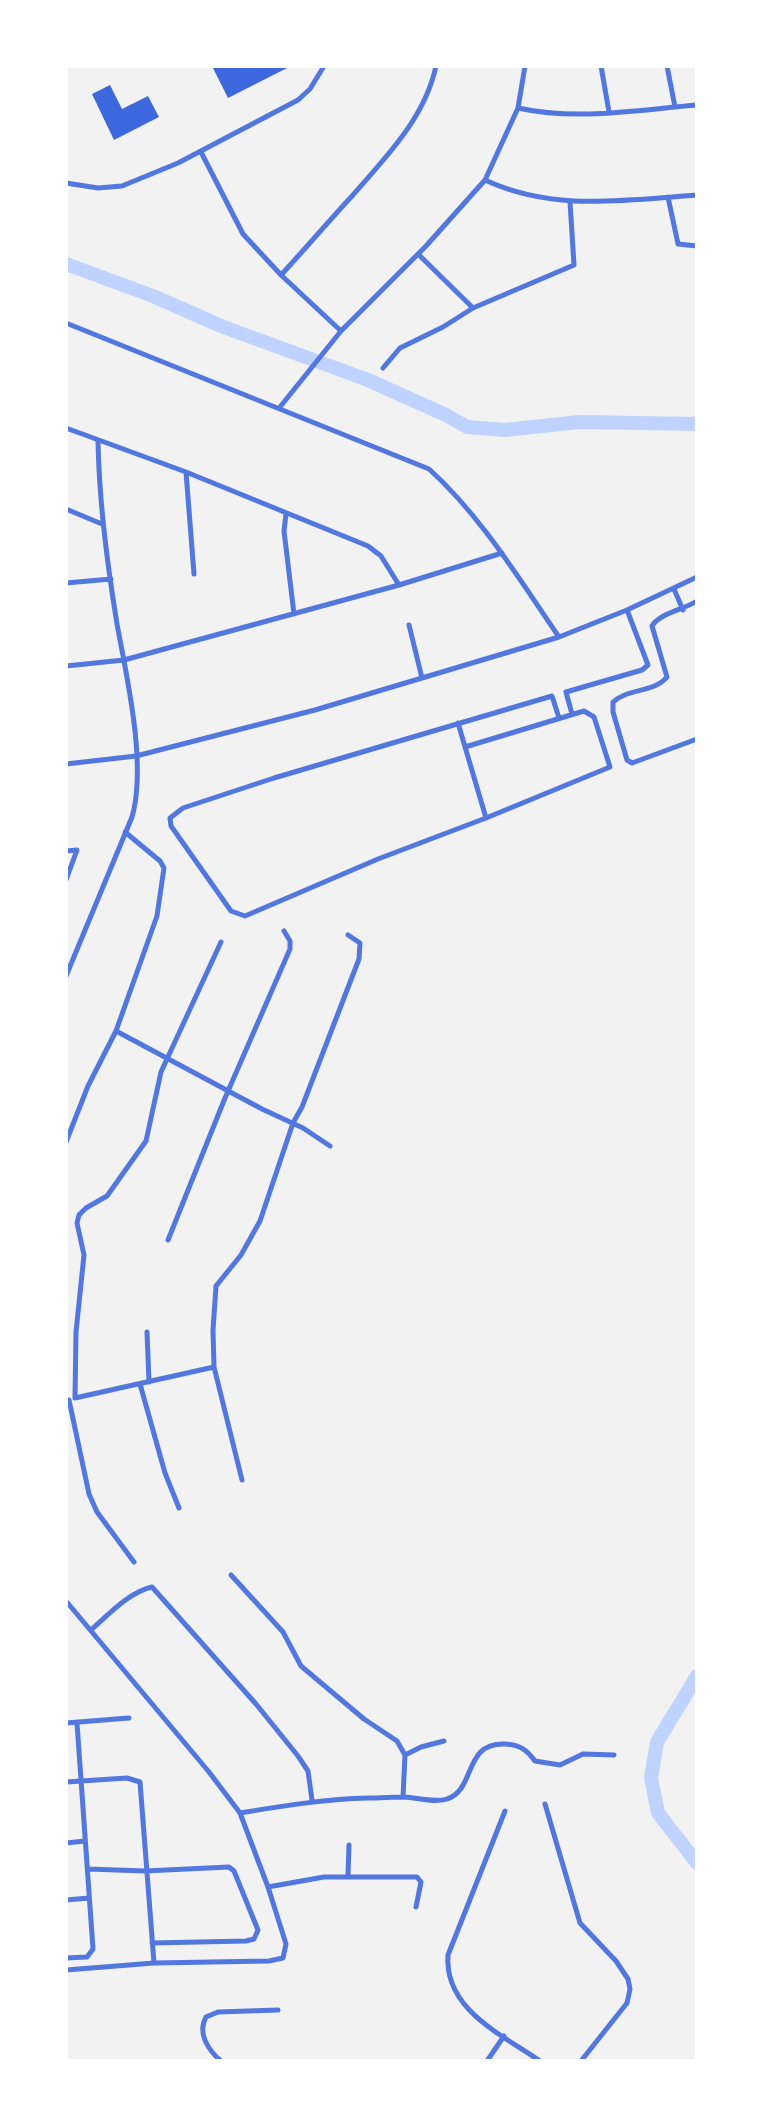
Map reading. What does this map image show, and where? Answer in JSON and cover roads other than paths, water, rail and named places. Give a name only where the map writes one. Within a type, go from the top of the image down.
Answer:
[{"type":"street","points":[[66,183],[98,188],[122,186],[201,152],[298,100],[319,77],[324,66]]},
{"type":"street","points":[[281,275],[387,156],[412,122],[429,91],[436,66]]},
{"type":"street","points":[[280,407],[341,331],[418,254],[485,180],[518,108],[525,66]]},
{"type":"street","points":[[601,66],[610,113]]},
{"type":"street","points":[[667,66],[675,107]]},
{"type":"street","points":[[518,108],[546,114],[610,113],[697,105]]},
{"type":"street","points":[[201,152],[240,230],[281,275],[341,331]]},
{"type":"street","points":[[485,180],[529,197],[570,202],[697,195]]},
{"type":"street","points":[[668,197],[678,244],[697,246]]},
{"type":"street","points":[[383,368],[400,348],[473,308],[574,265],[570,202]]},
{"type":"street","points":[[418,254],[473,308]]},
{"type":"street","points":[[66,323],[429,469],[443,482],[559,637]]},
{"type":"street","points":[[66,428],[186,472],[377,551],[396,580]]},
{"type":"street","points":[[66,976],[136,799],[136,756],[102,525],[98,441]]},
{"type":"street","points":[[186,472],[194,574]]},
{"type":"street","points":[[66,509],[102,525]]},
{"type":"street","points":[[286,514],[284,531],[294,614]]},
{"type":"street","points":[[66,666],[124,660],[496,554]]},
{"type":"street","points":[[66,764],[136,756],[315,710],[559,637],[697,577]]},
{"type":"street","points":[[66,583],[111,579]]},
{"type":"street","points":[[674,589],[683,610]]},
{"type":"street","points":[[697,601],[683,610],[659,617],[652,626],[667,677],[661,684],[619,697],[613,702],[627,760],[632,763],[697,739]]},
{"type":"street","points":[[572,714],[566,692],[642,670],[648,665],[627,610]]},
{"type":"street","points":[[409,625],[422,678]]},
{"type":"street","points":[[465,747],[584,711],[594,717],[610,767],[378,859],[245,916],[231,911],[171,826],[170,818],[183,808],[552,696],[559,718]]},
{"type":"street","points":[[458,723],[486,818]]},
{"type":"street","points":[[66,1142],[88,1086],[116,1031],[157,916],[165,872],[160,861],[125,832]]},
{"type":"street","points":[[66,851],[77,850],[66,880]]},
{"type":"street","points":[[168,1240],[290,949],[290,941],[284,931]]},
{"type":"street","points":[[242,1480],[215,1373],[213,1330],[216,1286],[241,1255],[260,1221],[289,1133],[359,959],[360,943],[348,935]]},
{"type":"street","points":[[134,1562],[97,1512],[89,1494],[70,1401],[84,1255],[77,1223],[79,1215],[107,1196],[146,1141],[157,1083],[221,942]]},
{"type":"street","points":[[116,1031],[293,1123],[330,1146]]},
{"type":"street","points":[[147,1332],[149,1382]]},
{"type":"street","points":[[70,1401],[141,1388],[149,1382],[215,1373]]},
{"type":"street","points":[[141,1388],[165,1473],[179,1508]]},
{"type":"street","points":[[231,1575],[283,1632],[301,1666],[364,1719],[397,1741],[405,1755],[403,1797]]},
{"type":"street","points":[[89,1628],[143,1589],[152,1587],[298,1756],[308,1771],[312,1800]]},
{"type":"street","points":[[66,1601],[240,1813],[286,1944],[283,1958],[263,1961],[154,1963],[66,1970]]},
{"type":"street","points":[[66,1723],[129,1718]]},
{"type":"street","points":[[66,1958],[87,1957],[93,1949],[77,1723]]},
{"type":"street","points":[[405,1755],[444,1741]]},
{"type":"street","points":[[240,1813],[312,1800],[393,1797],[447,1800],[454,1795],[479,1754],[494,1744],[517,1745],[535,1761],[560,1765],[583,1754],[614,1755]]},
{"type":"street","points":[[66,1782],[137,1779],[142,1786],[145,1871],[154,1963]]},
{"type":"street","points":[[545,1804],[580,1923],[616,1961],[628,1979],[630,1989],[627,2003],[581,2061]]},
{"type":"street","points":[[505,1811],[448,1955],[447,1972],[452,1990],[465,2008],[540,2061]]},
{"type":"street","points":[[66,1843],[85,1841]]},
{"type":"street","points":[[348,1876],[349,1845]]},
{"type":"street","points":[[88,1869],[145,1871],[229,1867],[234,1871],[258,1930],[254,1939],[152,1943]]},
{"type":"street","points":[[268,1887],[348,1876],[417,1877],[421,1882],[416,1907]]},
{"type":"street","points":[[66,1900],[89,1898]]},
{"type":"street","points":[[221,2061],[205,2039],[202,2029],[206,2017],[218,2012],[278,2010]]},
{"type":"street","points":[[487,2061],[504,2036]]},
{"type":"waterway","points":[[66,264],[368,380],[467,427],[505,430],[579,422],[697,424]]},
{"type":"waterway","points":[[697,1676],[657,1742],[651,1778],[658,1813],[697,1863]]}]
